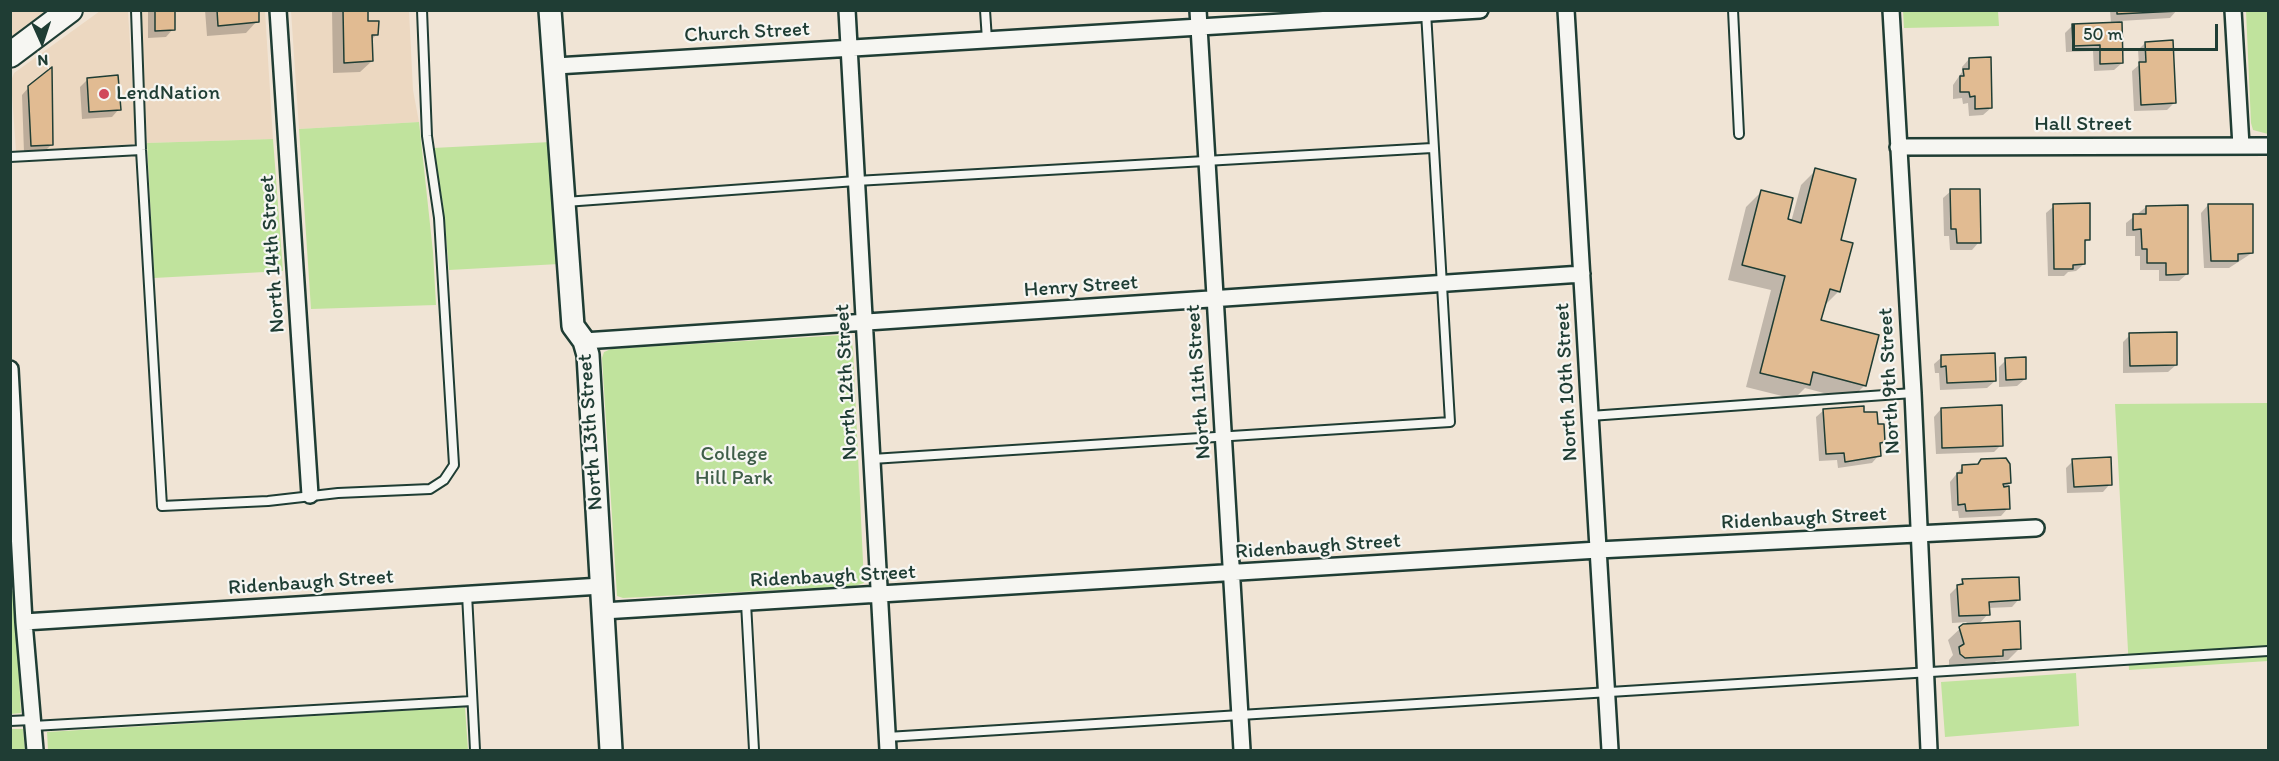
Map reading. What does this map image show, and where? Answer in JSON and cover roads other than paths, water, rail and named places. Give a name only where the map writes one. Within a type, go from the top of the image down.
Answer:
[{"type":"main road","points":[[10,55],[70,10]]},
{"type":"street","name":"North 14th Street","points":[[278,10],[310,495]]},
{"type":"street","name":"North 13th Street","points":[[550,10],[556,66],[573,326],[584,341],[588,355],[611,750]]},
{"type":"street","name":"North 12th Street","points":[[847,10],[887,744]]},
{"type":"street","name":"North 11th Street","points":[[1198,10],[1242,750]]},
{"type":"street","name":"Church Street","points":[[556,66],[1480,10]]},
{"type":"street","name":"North 10th Street","points":[[1566,10],[1610,750]]},
{"type":"street","name":"North 9th Street","points":[[1891,10],[1913,393],[1929,750]]},
{"type":"street","points":[[2233,10],[2241,146]]},
{"type":"street","name":"Hall Street","points":[[1898,147],[2268,146]]},
{"type":"street","name":"Henry Street","points":[[584,341],[1582,274]]},
{"type":"street","points":[[10,369],[14,488],[35,750]]},
{"type":"street","name":"Ridenbaugh Street","points":[[603,611],[880,596],[1598,550],[2036,528]]},
{"type":"street","name":"Ridenbaugh Street","points":[[24,622],[601,586]]},
{"type":"lane","points":[[136,10],[141,150],[162,506],[430,489],[444,480],[454,465],[439,218],[427,136],[422,10]]},
{"type":"lane","points":[[985,10],[987,40]]},
{"type":"lane","points":[[1733,10],[1739,135]]},
{"type":"lane","points":[[872,459],[1450,422],[1432,148],[1426,12]]},
{"type":"lane","points":[[565,202],[856,181],[1432,148]]},
{"type":"lane","points":[[10,157],[141,150]]},
{"type":"lane","points":[[1590,416],[1913,393]]},
{"type":"lane","points":[[467,594],[475,750]]},
{"type":"lane","points":[[747,603],[754,750]]},
{"type":"lane","points":[[887,744],[1241,713],[2268,651]]},
{"type":"lane","points":[[10,721],[33,723],[472,701]]},
{"type":"place","name":"LendNation","points":[[104,94]]},
{"type":"park label","name":"College Hill Park","points":[[734,467]]}]
